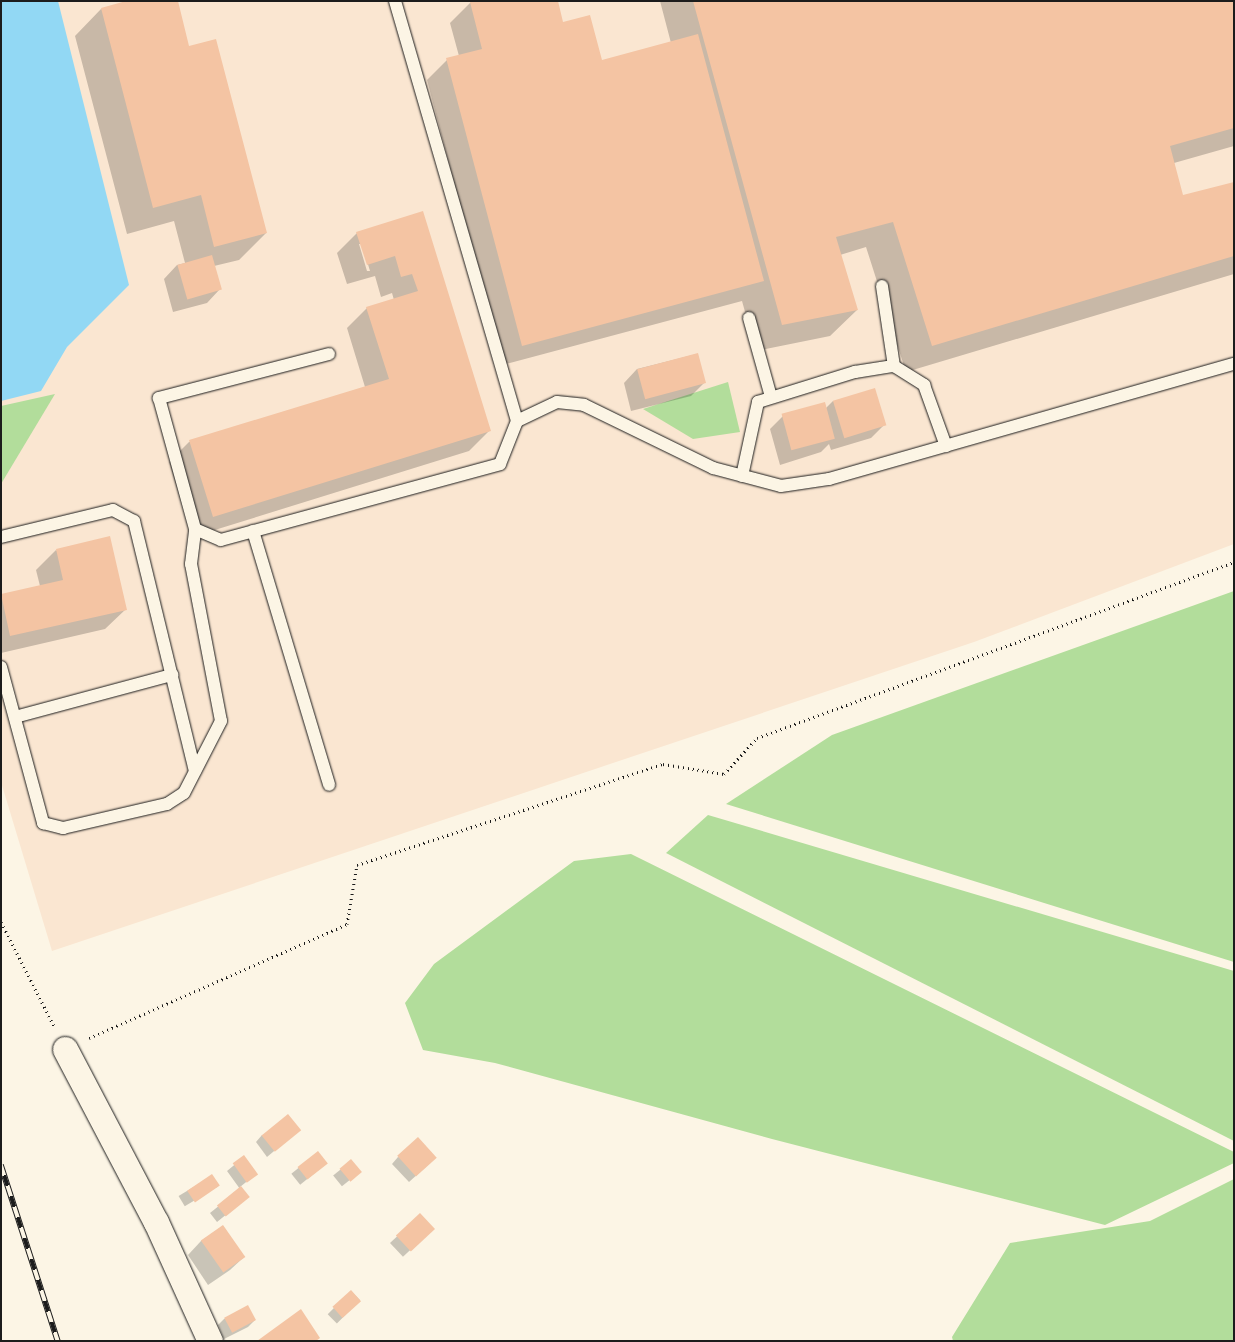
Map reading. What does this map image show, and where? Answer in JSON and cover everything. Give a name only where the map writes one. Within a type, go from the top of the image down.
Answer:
[{"type":"street","points":[[65,1049],[156,1222],[210,1341]]},
{"type":"lane","points":[[195,530],[221,540],[500,464],[516,422],[395,1]]},
{"type":"lane","points":[[882,286],[894,366]]},
{"type":"lane","points":[[749,318],[771,398]]},
{"type":"lane","points":[[1,668],[43,823],[63,828],[167,804],[184,793],[222,720],[191,564],[195,530],[159,398],[329,354]]},
{"type":"lane","points":[[516,422],[557,402],[584,405],[713,468],[781,486],[829,479],[1234,364]]},
{"type":"lane","points":[[742,476],[758,402],[855,372],[894,366],[924,385],[946,446]]},
{"type":"lane","points":[[1,537],[113,510],[134,521],[195,771]]},
{"type":"lane","points":[[253,531],[329,785]]},
{"type":"lane","points":[[15,717],[172,674]]},
{"type":"path","points":[[1,922],[65,1049],[347,924],[357,865],[663,764],[724,774],[757,738],[1234,562]]},
{"type":"shaded area","points":[[1,1],[1234,1],[1234,544],[974,642],[52,951],[1,782]]},
{"type":"green space","points":[[728,382],[740,432],[693,439],[643,409]]},
{"type":"green space","points":[[55,394],[1,484],[1,406]]},
{"type":"green space","points":[[1234,591],[1234,962],[726,804],[832,735]]},
{"type":"green space","points":[[708,815],[1234,971],[1234,1141],[666,853]]},
{"type":"green space","points":[[631,854],[1234,1152],[1234,1163],[1105,1225],[772,1139],[495,1063],[423,1050],[405,1003],[434,964],[574,861]]},
{"type":"green space","points":[[1234,1179],[1234,1341],[953,1341],[952,1337],[1010,1243],[1150,1221]]},
{"type":"water","points":[[1,1],[58,1],[129,285],[67,347],[41,391],[1,401]]},
{"type":"building","points":[[126,1],[178,1],[189,46],[216,39],[267,233],[214,247],[201,195],[153,208],[101,8]]},
{"type":"building","points":[[558,1],[563,22],[590,15],[602,60],[698,34],[764,281],[522,346],[446,58],[482,49],[470,2]]},
{"type":"building","points":[[693,1],[1234,1],[1234,128],[1170,146],[1183,195],[1234,182],[1234,256],[932,346],[893,222],[836,237],[858,310],[782,325]]},
{"type":"building","points":[[423,211],[491,431],[213,517],[189,440],[389,379],[366,307],[418,291],[412,274],[401,277],[395,256],[367,265],[356,232]]},
{"type":"building","points":[[212,255],[222,290],[187,300],[177,265]]},
{"type":"building","points":[[698,353],[706,383],[645,399],[637,369]]},
{"type":"building","points":[[875,388],[886,425],[844,438],[833,401]]},
{"type":"building","points":[[825,402],[835,439],[791,450],[782,414]]},
{"type":"building","points":[[110,536],[127,610],[10,636],[1,594],[63,580],[56,549]]},
{"type":"building","points":[[288,1114],[301,1130],[275,1152],[262,1135]]},
{"type":"building","points":[[418,1137],[437,1158],[416,1177],[397,1156]]},
{"type":"building","points":[[318,1151],[328,1164],[307,1180],[298,1167]]},
{"type":"building","points":[[244,1155],[258,1174],[247,1183],[233,1163]]},
{"type":"building","points":[[351,1159],[362,1172],[350,1182],[340,1169]]},
{"type":"building","points":[[212,1174],[220,1186],[195,1202],[187,1191]]},
{"type":"building","points":[[241,1186],[250,1197],[226,1216],[217,1206]]},
{"type":"building","points":[[420,1213],[435,1229],[411,1252],[396,1236]]},
{"type":"building","points":[[223,1225],[245,1257],[223,1272],[201,1240]]},
{"type":"building","points":[[351,1290],[361,1301],[342,1318],[332,1307]]},
{"type":"building","points":[[248,1305],[256,1320],[232,1333],[224,1318]]},
{"type":"building","points":[[301,1309],[320,1338],[316,1341],[257,1341]]},
{"type":"railway","points":[[1,1165],[58,1341]]}]
